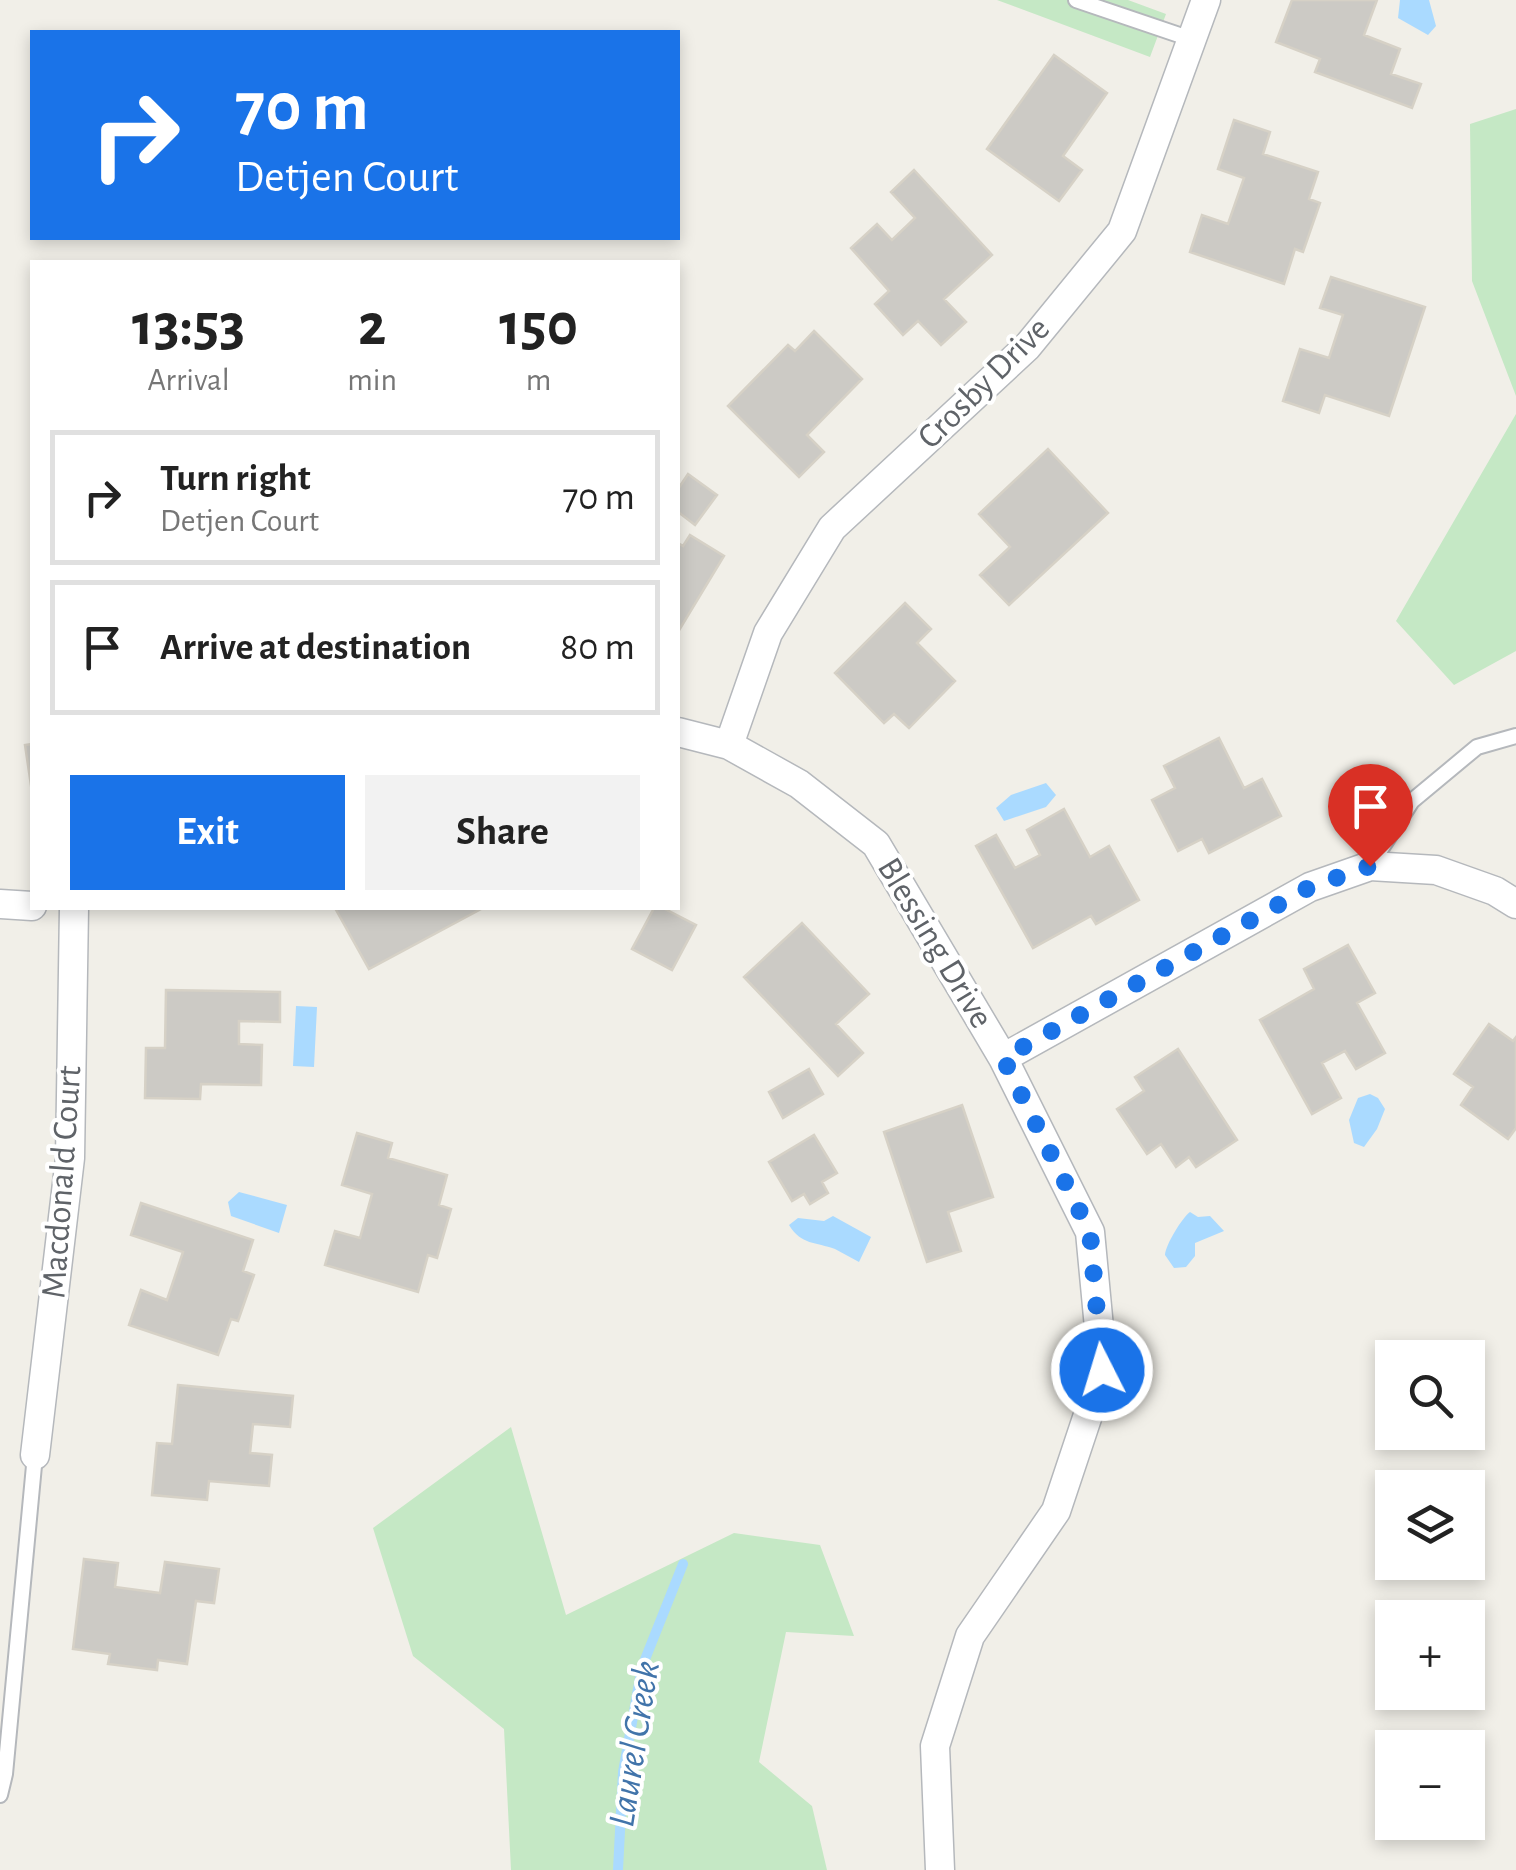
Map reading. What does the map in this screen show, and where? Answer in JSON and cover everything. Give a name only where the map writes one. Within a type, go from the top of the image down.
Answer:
[{"type":"street","name":"Crosby Drive","points":[[729,746],[768,633],[832,528],[1027,347],[1122,231],[1206,0]]},
{"type":"street","name":"Blessing Drive","points":[[680,733],[729,746],[799,784],[876,844],[1003,1058],[1090,1232],[1102,1370],[1056,1511],[970,1636],[934,1746],[940,1870]]},
{"type":"street","points":[[1003,1058],[1310,887],[1370,866],[1436,870],[1495,891],[1516,904]]},
{"type":"street","points":[[0,904],[30,906]]},
{"type":"street","name":"Macdonald Court","points":[[35,1455],[70,1158],[75,910]]},
{"type":"lane","points":[[1076,0],[1191,39]]},
{"type":"lane","points":[[1370,866],[1412,801],[1477,748],[1516,736]]},
{"type":"lane","points":[[0,1795],[35,1455]]},
{"type":"green space","points":[[997,0],[1128,0],[1166,14],[1150,57]]},
{"type":"green space","points":[[1516,109],[1516,396],[1472,281],[1470,124]]},
{"type":"green space","points":[[1516,414],[1516,651],[1454,685],[1396,621]]},
{"type":"green space","points":[[511,1427],[566,1615],[734,1533],[820,1545],[854,1636],[786,1632],[759,1762],[812,1806],[827,1870],[511,1870],[504,1729],[413,1656],[373,1528]]},
{"type":"water","points":[[1400,0],[1429,0],[1436,26],[1428,35],[1398,18]]},
{"type":"water","points":[[1046,783],[1056,795],[1046,807],[1004,821],[996,808],[1011,795]]},
{"type":"water","points":[[296,1006],[317,1007],[314,1067],[293,1066]]},
{"type":"water","points":[[1370,1094],[1385,1109],[1364,1147],[1354,1143],[1349,1120],[1358,1098]]},
{"type":"water","points":[[239,1192],[287,1205],[279,1233],[231,1216],[228,1202]]},
{"type":"water","points":[[1190,1212],[1198,1217],[1210,1216],[1224,1231],[1195,1243],[1195,1256],[1186,1267],[1174,1268],[1166,1250]]},
{"type":"water","points":[[833,1216],[871,1237],[859,1262],[835,1249],[804,1240],[789,1225],[798,1218],[824,1221]]},
{"type":"building","points":[[1292,0],[1377,0],[1364,35],[1400,49],[1391,74],[1421,84],[1412,108],[1315,72],[1320,59],[1276,42]]},
{"type":"building","points":[[1054,55],[1107,93],[1063,156],[1082,170],[1059,201],[987,149]]},
{"type":"building","points":[[1234,120],[1270,132],[1263,154],[1318,172],[1309,199],[1320,203],[1303,252],[1295,249],[1284,284],[1190,252],[1202,215],[1228,224],[1244,178],[1218,169]]},
{"type":"building","points":[[914,170],[992,255],[944,299],[966,322],[941,345],[918,321],[903,335],[875,304],[889,291],[851,248],[877,224],[892,240],[915,218],[891,192]]},
{"type":"building","points":[[1331,277],[1425,307],[1389,416],[1325,395],[1319,413],[1283,401],[1300,349],[1329,358],[1343,315],[1320,308]]},
{"type":"building","points":[[814,331],[862,379],[807,435],[824,452],[799,477],[728,406],[788,345],[795,351]]},
{"type":"building","points":[[1048,449],[1108,513],[1009,605],[980,575],[1010,547],[979,514]]},
{"type":"building","points":[[688,474],[717,495],[695,525],[680,514],[680,486]]},
{"type":"building","points":[[690,535],[724,556],[680,629],[680,544],[683,546]]},
{"type":"building","points":[[905,603],[931,629],[917,643],[955,681],[909,728],[894,714],[884,723],[835,673]]},
{"type":"building","points":[[1219,738],[1244,788],[1262,779],[1281,816],[1209,853],[1202,839],[1178,851],[1152,800],[1175,788],[1164,766]]},
{"type":"building","points":[[30,744],[30,779],[25,745]]},
{"type":"building","points":[[1064,809],[1090,857],[1109,846],[1139,900],[1096,924],[1091,916],[1033,948],[976,846],[996,835],[1015,868],[1040,855],[1027,830]]},
{"type":"building","points":[[336,910],[479,910],[369,969]]},
{"type":"building","points":[[653,910],[667,910],[696,925],[672,970],[632,949]]},
{"type":"building","points":[[802,923],[869,994],[836,1024],[863,1053],[838,1076],[744,977]]},
{"type":"building","points":[[1348,945],[1375,993],[1357,1003],[1385,1053],[1356,1069],[1345,1051],[1322,1063],[1341,1098],[1312,1114],[1260,1020],[1314,989],[1304,969]]},
{"type":"building","points":[[166,990],[280,992],[280,1022],[239,1021],[239,1044],[262,1045],[261,1085],[201,1084],[200,1099],[145,1098],[146,1048],[165,1048]]},
{"type":"building","points":[[1489,1024],[1513,1041],[1516,1037],[1516,1128],[1508,1139],[1461,1105],[1473,1087],[1454,1074]]},
{"type":"building","points":[[1178,1049],[1237,1140],[1196,1167],[1189,1157],[1176,1167],[1161,1144],[1147,1154],[1117,1109],[1144,1091],[1135,1077]]},
{"type":"building","points":[[809,1069],[823,1094],[783,1118],[769,1092]]},
{"type":"building","points":[[962,1105],[993,1197],[948,1212],[961,1251],[927,1262],[884,1132]]},
{"type":"building","points":[[357,1133],[392,1143],[388,1158],[447,1175],[439,1205],[451,1209],[437,1258],[428,1255],[418,1292],[325,1265],[335,1231],[360,1238],[372,1194],[342,1185]]},
{"type":"building","points":[[814,1135],[837,1173],[822,1182],[828,1193],[810,1204],[804,1194],[792,1201],[769,1162]]},
{"type":"building","points":[[141,1203],[253,1240],[243,1271],[254,1275],[238,1321],[231,1319],[218,1355],[129,1325],[141,1290],[167,1300],[183,1252],[131,1235]]},
{"type":"building","points":[[178,1385],[293,1396],[290,1427],[253,1424],[250,1453],[272,1455],[269,1486],[209,1481],[207,1500],[152,1495],[157,1443],[172,1444]]},
{"type":"building","points":[[84,1559],[118,1563],[115,1587],[160,1593],[165,1562],[219,1569],[214,1603],[196,1601],[187,1664],[158,1660],[157,1670],[108,1664],[110,1654],[73,1649]]},
{"type":"waterway","name":"Laurel Creek","points":[[618,1870],[623,1772],[642,1667],[683,1564]]},
{"type":"route","points":[[1102,1370],[1090,1232],[1003,1058],[1310,887],[1370,866]]}]
